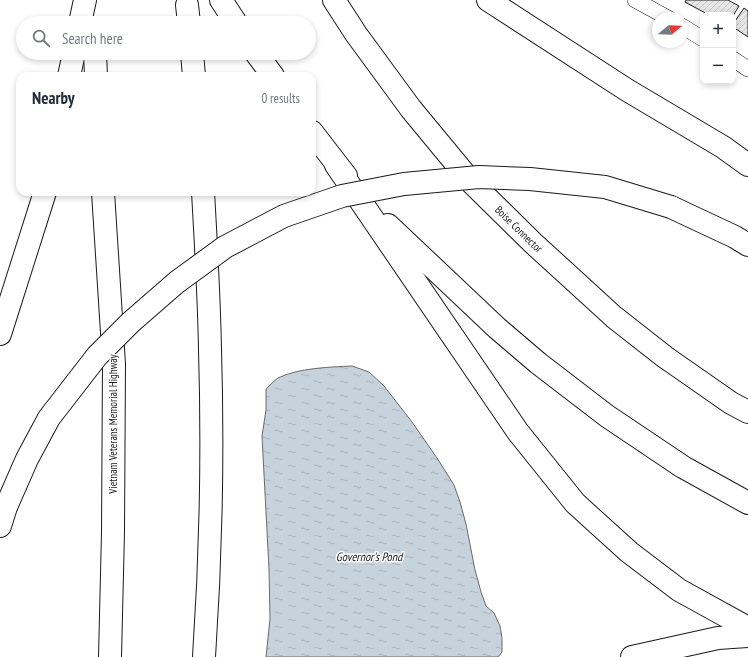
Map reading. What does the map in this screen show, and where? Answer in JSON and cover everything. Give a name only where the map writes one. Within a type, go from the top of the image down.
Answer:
[{"type":"highway","points":[[82,16],[85,0]]},
{"type":"highway","points":[[92,0],[93,16]]},
{"type":"highway","points":[[221,0],[231,16]]},
{"type":"highway","name":"Boise Connector","points":[[334,0],[356,34],[411,109],[473,184],[533,243],[614,317],[665,357],[731,403],[748,412]]},
{"type":"highway","points":[[488,0],[627,90],[723,147],[748,165]]},
{"type":"highway","points":[[70,72],[72,60]]},
{"type":"highway","points":[[95,60],[96,72]]},
{"type":"highway","points":[[193,60],[194,72]]},
{"type":"highway","points":[[261,60],[270,72]]},
{"type":"highway","points":[[316,138],[518,432],[575,503],[629,552],[679,590],[748,628]]},
{"type":"highway","points":[[336,165],[390,227],[497,328],[538,363],[607,416],[683,467],[748,503]]},
{"type":"highway","points":[[3,516],[27,458],[49,418],[97,356],[131,322],[177,282],[226,247],[284,216],[342,196],[404,184],[479,177],[530,179],[604,187],[671,207],[735,237],[748,246]]},
{"type":"highway","points":[[0,334],[44,196]]},
{"type":"highway","name":"Vietnam Veterans Memorial Highway","points":[[103,196],[114,364],[113,532],[110,657]]},
{"type":"highway","points":[[204,196],[210,349],[211,435],[210,536],[204,657]]},
{"type":"highway","points":[[632,657],[718,638],[748,636]]},
{"type":"street","points":[[635,0],[657,12]]},
{"type":"street","points":[[688,30],[700,37]]},
{"type":"street","points":[[736,61],[748,69]]},
{"type":"water","name":"Governor's Pond","points":[[352,366],[369,372],[384,386],[412,422],[454,485],[466,524],[481,592],[486,606],[494,613],[500,626],[502,652],[498,657],[266,657],[270,619],[262,436],[266,410],[266,389],[278,378],[295,372]]},
{"type":"building","points":[[686,0],[728,0],[739,6],[735,12],[703,12],[685,2]]},
{"type":"building","points":[[744,8],[748,11],[748,37],[736,29],[736,20]]}]
